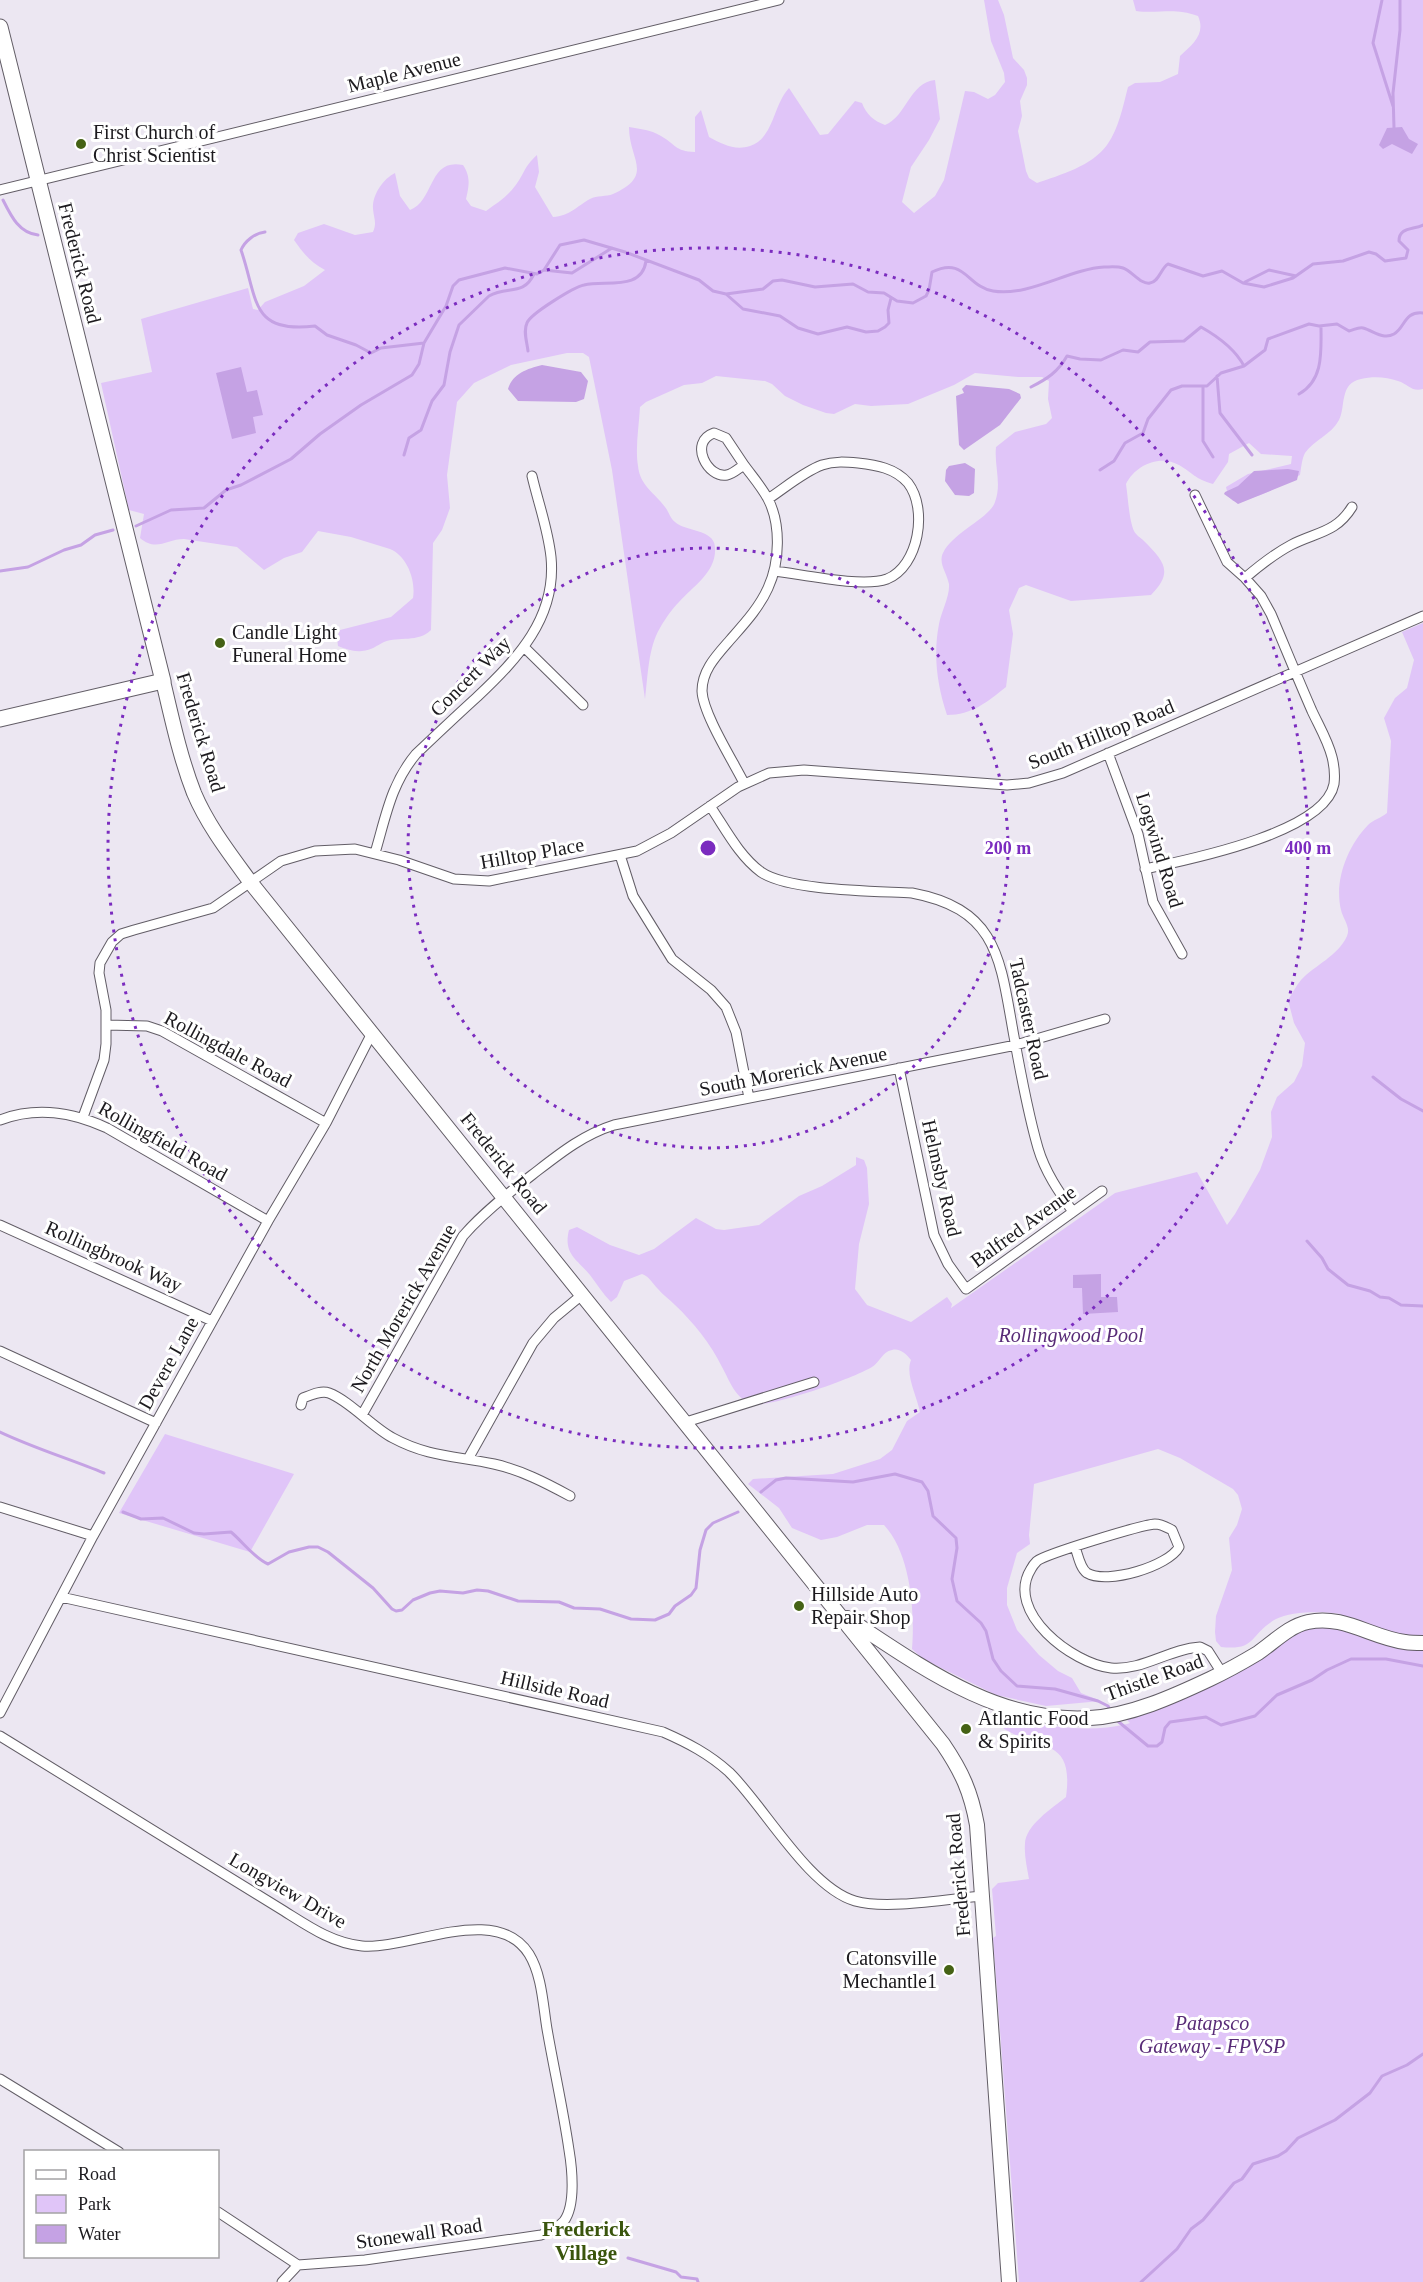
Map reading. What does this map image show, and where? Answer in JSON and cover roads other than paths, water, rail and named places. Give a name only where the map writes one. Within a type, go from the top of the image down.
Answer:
[{"type":"main road","name":"Frederick Road","points":[[0,27],[179,746],[195,794],[217,835],[251,883],[686,1422],[943,1744],[958,1766],[972,1801],[977,1825],[1009,2282]]},
{"type":"main road","points":[[0,719],[163,681]]},
{"type":"main road","name":"Thistle Road","points":[[835,1611],[916,1664],[994,1703],[1013,1710],[1066,1718],[1091,1718],[1114,1714],[1162,1698],[1222,1673],[1259,1652],[1293,1628],[1307,1622],[1338,1621],[1395,1640],[1423,1643]]},
{"type":"street","name":"Maple Avenue","points":[[0,190],[778,0]]},
{"type":"street","points":[[744,465],[731,473],[718,475],[712,471],[703,457],[701,451],[703,440],[714,433],[726,438],[768,499],[776,526],[776,556],[769,587],[756,609],[713,660],[704,680],[702,692],[707,712],[744,783]]},
{"type":"street","points":[[768,499],[822,465],[844,462],[873,465],[897,474],[907,483],[914,494],[917,505],[912,556],[906,565],[887,579],[862,582],[774,571]]},
{"type":"street","name":"Concert Way","points":[[375,853],[392,794],[405,768],[416,754],[509,666],[525,648],[543,616],[551,578],[551,557],[532,476]]},
{"type":"street","points":[[1145,869],[1202,857],[1251,842],[1307,816],[1328,798],[1334,785],[1332,757],[1271,614],[1261,596],[1227,562],[1195,495]]},
{"type":"street","points":[[1245,578],[1291,545],[1338,525],[1352,507]]},
{"type":"street","name":"South Hilltop Road","points":[[710,806],[744,783],[769,774],[804,770],[991,785],[1019,784],[1063,773],[1423,616]]},
{"type":"street","points":[[525,648],[583,705]]},
{"type":"street","name":"Logwind Road","points":[[1108,753],[1132,813],[1153,902],[1182,954]]},
{"type":"street","name":"Hilltop Place","points":[[83,1117],[104,1060],[107,1025],[99,973],[100,963],[112,942],[121,934],[213,908],[281,861],[306,853],[332,849],[355,849],[375,853],[443,876],[470,881],[489,880],[637,851],[656,842],[710,806]]},
{"type":"street","name":"Tadcaster Road","points":[[710,806],[750,862],[772,878],[798,885],[929,897],[958,909],[972,919],[999,957],[1038,1150],[1051,1179],[1074,1212]]},
{"type":"street","points":[[621,855],[624,872],[633,896],[663,946],[672,959],[719,997],[726,1007],[736,1032],[749,1098]]},
{"type":"street","name":"South Morerick Avenue","points":[[504,1196],[573,1143],[598,1130],[614,1125],[1016,1045],[1106,1019]]},
{"type":"street","name":"Rollingdale Road","points":[[107,1025],[147,1026],[162,1031],[326,1123]]},
{"type":"street","name":"Devere Lane","points":[[0,1713],[93,1536],[268,1221],[326,1123],[372,1033]]},
{"type":"street","name":"Helmsby Road","points":[[899,1068],[934,1234],[948,1264],[966,1289]]},
{"type":"street","name":"Rollingfield Road","points":[[0,1120],[45,1111],[83,1117],[107,1128],[268,1221]]},
{"type":"street","name":"Balfred Avenue","points":[[966,1289],[1102,1191]]},
{"type":"street","name":"North Morerick Avenue","points":[[362,1415],[463,1236],[504,1196]]},
{"type":"street","name":"Rollingbrook Way","points":[[0,1225],[212,1321]]},
{"type":"street","points":[[468,1459],[533,1343],[554,1318],[583,1294]]},
{"type":"street","points":[[0,1351],[156,1423]]},
{"type":"street","points":[[686,1422],[814,1382]]},
{"type":"street","points":[[301,1405],[303,1398],[315,1393],[328,1392],[392,1438],[448,1458],[468,1459],[517,1470],[570,1496]]},
{"type":"street","points":[[0,1507],[93,1536]]},
{"type":"street","points":[[1075,1547],[1083,1568],[1088,1573],[1097,1576],[1115,1575],[1150,1567],[1168,1559],[1179,1547],[1172,1530],[1156,1524],[1075,1547],[1036,1562],[1026,1580],[1025,1592],[1033,1614],[1063,1648],[1090,1663],[1125,1668],[1200,1647],[1208,1651],[1222,1673]]},
{"type":"street","name":"Hillside Road","points":[[61,1597],[663,1732],[701,1750],[730,1773],[825,1885],[843,1896],[855,1901],[886,1905],[982,1896]]},
{"type":"street","name":"Longview Drive","points":[[0,1736],[304,1923],[339,1941],[364,1946],[382,1945],[455,1931],[482,1929],[497,1931],[519,1944],[528,1953],[539,1983],[569,2150],[571,2194],[569,2210],[564,2220]]},
{"type":"street","points":[[0,2079],[117,2150]]},
{"type":"street","points":[[219,2213],[298,2265],[282,2282]]},
{"type":"street","name":"Stonewall Road","points":[[298,2265],[365,2260],[541,2235],[556,2228],[564,2220]]},
{"type":"water","points":[[1402,127],[1409,139],[1418,144],[1412,154],[1392,144],[1383,149],[1379,145],[1387,128]]},
{"type":"water","points":[[542,365],[581,372],[588,381],[584,399],[576,402],[518,401],[508,389],[513,379],[521,372]]},
{"type":"water","points":[[241,367],[247,392],[257,390],[263,415],[253,417],[256,433],[232,439],[216,373]]},
{"type":"water","points":[[966,385],[1009,389],[1020,394],[1021,398],[1000,425],[964,450],[959,445],[956,396],[964,393],[962,389]]},
{"type":"water","points":[[965,463],[975,469],[974,493],[969,496],[955,495],[945,481],[946,470],[949,466]]},
{"type":"water","points":[[1288,469],[1299,471],[1297,480],[1238,504],[1224,494],[1238,486],[1254,471]]},
{"type":"water","points":[[1101,1274],[1101,1297],[1117,1297],[1118,1312],[1083,1314],[1082,1288],[1073,1288],[1073,1275]]},
{"type":"waterway","points":[[1382,0],[1373,43],[1393,106]]},
{"type":"waterway","points":[[1394,128],[1393,93],[1400,30],[1400,0]]},
{"type":"waterway","points":[[3,200],[21,227],[31,234],[38,235]]},
{"type":"waterway","points":[[136,526],[171,510],[204,508],[226,490],[241,485],[291,459],[320,434],[361,405],[412,375],[419,364],[424,343],[446,306],[453,286],[459,280],[505,268],[537,274],[544,270],[560,245],[584,240],[625,252],[699,280],[713,291],[726,294],[763,289],[773,281],[782,280],[815,287],[853,284],[868,292],[884,293],[897,301],[913,303],[926,296],[932,272],[943,268],[959,270],[984,288],[1007,292],[1035,287],[1077,272],[1104,267],[1123,268],[1143,282],[1150,283],[1156,280],[1168,264],[1203,276],[1222,271],[1243,283],[1264,287],[1293,278],[1313,264],[1343,261],[1369,252],[1385,261],[1406,258],[1408,250],[1399,241],[1401,233],[1423,225]]},
{"type":"waterway","points":[[265,232],[251,238],[241,250],[255,298],[260,309],[268,318],[278,324],[294,327],[315,326],[327,335],[371,353],[381,348],[424,343]]},
{"type":"waterway","points":[[544,270],[572,273],[612,248]]},
{"type":"waterway","points":[[528,351],[526,326],[536,314],[562,296],[584,285],[622,282],[638,277],[646,261]]},
{"type":"waterway","points":[[1245,282],[1269,270],[1296,276]]},
{"type":"waterway","points":[[404,455],[409,438],[421,430],[432,401],[444,385],[450,352],[459,325],[489,296],[525,286],[534,274]]},
{"type":"waterway","points":[[726,294],[743,309],[780,316],[798,328],[818,334],[847,327],[866,332],[878,331],[889,323],[888,310],[891,298]]},
{"type":"waterway","points":[[1100,470],[1114,461],[1125,443],[1143,433],[1148,419],[1171,390],[1182,386],[1207,386],[1221,373],[1244,366],[1265,350],[1268,339],[1309,324],[1319,326],[1337,324],[1349,331],[1363,328],[1382,336],[1390,336],[1398,331],[1408,317],[1423,313]]},
{"type":"waterway","points":[[1299,394],[1307,388],[1317,373],[1321,355],[1321,326]]},
{"type":"waterway","points":[[1031,387],[1052,374],[1067,356],[1101,360],[1123,350],[1138,352],[1150,342],[1184,341],[1201,327],[1225,344],[1244,366]]},
{"type":"waterway","points":[[1217,376],[1220,413],[1252,455]]},
{"type":"waterway","points":[[1203,387],[1203,441],[1213,457]]},
{"type":"waterway","points":[[0,571],[28,567],[64,550],[81,545],[95,535],[113,530]]},
{"type":"waterway","points":[[1373,1077],[1401,1099],[1423,1111]]},
{"type":"waterway","points":[[1307,1241],[1322,1258],[1328,1269],[1348,1285],[1389,1298],[1401,1305],[1423,1306]]},
{"type":"waterway","points":[[0,1432],[104,1473]]},
{"type":"waterway","points":[[761,1492],[776,1480],[786,1478],[853,1482],[895,1474],[922,1482],[928,1491],[933,1516],[956,1538],[957,1548],[952,1579],[957,1601],[981,1623],[986,1631],[993,1659],[1001,1671],[1017,1686],[1055,1689],[1098,1701],[1108,1706],[1111,1712]]},
{"type":"waterway","points":[[123,1512],[141,1519],[163,1518],[194,1533],[231,1532],[253,1554],[268,1564],[289,1552],[318,1547],[328,1552],[373,1588],[396,1611],[402,1610],[413,1600],[430,1593],[440,1591],[463,1593],[477,1590],[488,1591],[518,1601],[559,1602],[574,1608],[600,1609],[631,1619],[655,1620],[669,1614],[696,1588],[700,1550],[706,1530],[713,1523],[738,1512]]},
{"type":"waterway","points":[[1114,1718],[1148,1746],[1157,1746],[1162,1742],[1165,1728],[1170,1722],[1206,1717],[1221,1725],[1255,1716],[1277,1695],[1312,1680],[1351,1659],[1386,1659],[1423,1666]]},
{"type":"waterway","points":[[1141,2282],[1177,2249],[1191,2229],[1203,2220],[1253,2164],[1278,2156],[1298,2138],[1335,2120],[1370,2093],[1382,2076],[1407,2065],[1423,2054]]},
{"type":"waterway","points":[[628,2258],[676,2272],[681,2277],[697,2279],[698,2282]]},
{"type":"place","name":"First Church of Christ Scientist","points":[[81,144]]},
{"type":"place","name":"Candle Light Funeral Home","points":[[220,643]]},
{"type":"place","name":"Hillside Auto Repair Shop","points":[[799,1606]]},
{"type":"place","name":"Atlantic Food & Spirits","points":[[966,1729]]},
{"type":"place","name":"Catonsville Mechantle1","points":[[949,1970]]},
{"type":"district","name":"Frederick Village","points":[[586,2241]]},
{"type":"park label","name":"Rollingwood Pool","points":[[1071,1335]]},
{"type":"park label","name":"Patapsco Gateway - FPVSP","points":[[1212,2034]]}]
